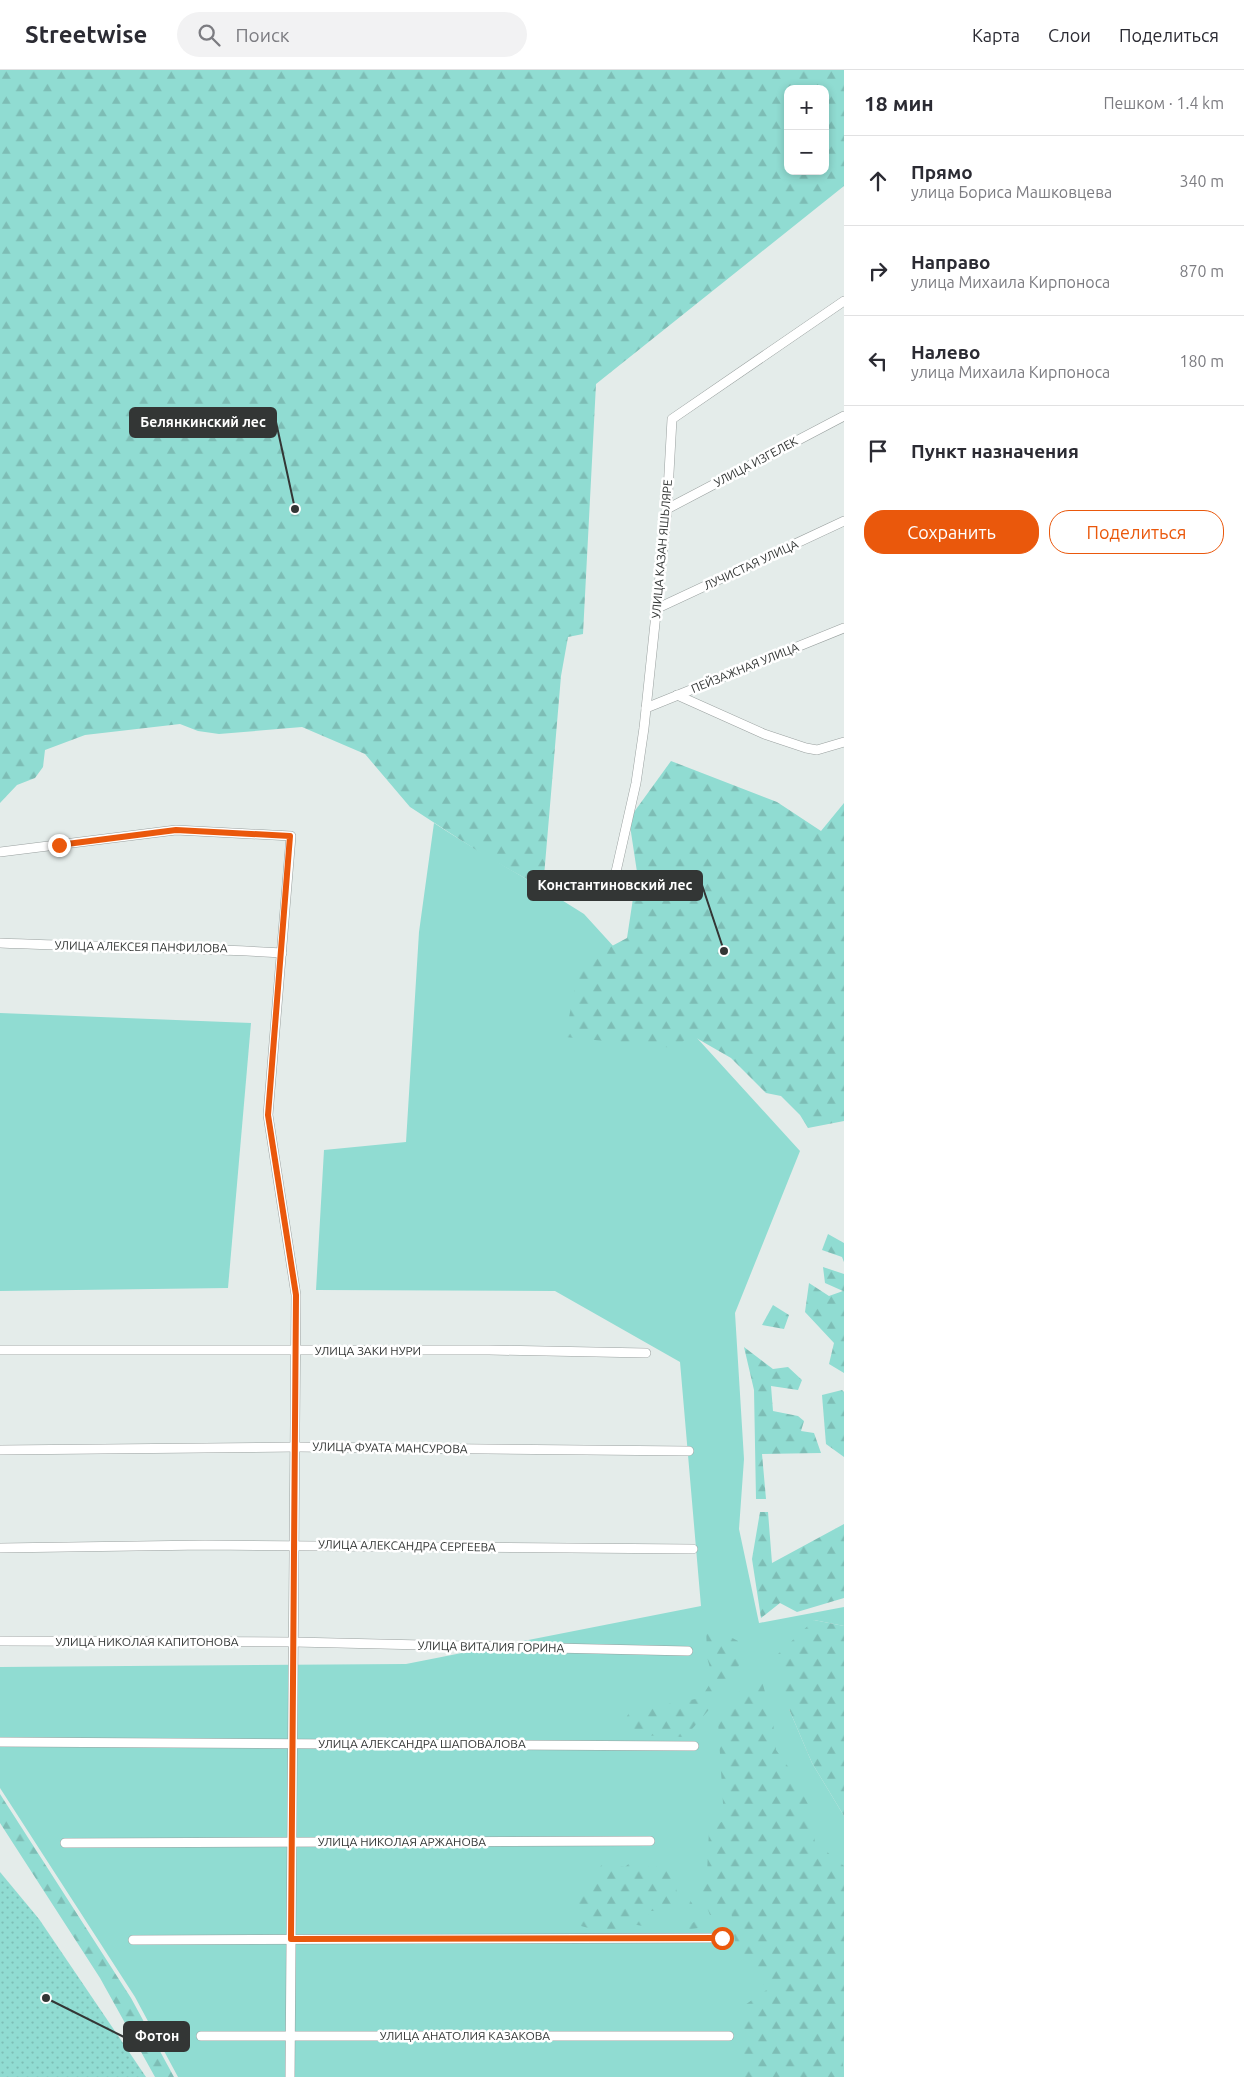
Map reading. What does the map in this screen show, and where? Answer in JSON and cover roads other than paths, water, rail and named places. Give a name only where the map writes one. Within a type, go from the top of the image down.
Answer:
[{"type":"street","name":"УЛИЦА КАЗАН ЯШЬЛЯРЕ","points":[[613,884],[636,784],[646,708],[667,509],[672,419],[844,301]]},
{"type":"street","name":"УЛИЦА ИЗГЕЛЕК","points":[[667,509],[844,416]]},
{"type":"street","name":"ЛУЧИСТАЯ УЛИЦА","points":[[658,608],[844,521]]},
{"type":"street","name":"ПЕЙЗАЖНАЯ УЛИЦА","points":[[646,708],[844,628]]},
{"type":"street","points":[[677,695],[764,734],[806,748],[816,750],[844,742]]},
{"type":"street","points":[[0,852],[176,830],[290,836],[268,1115],[296,1295],[290,2077]]},
{"type":"street","name":"УЛИЦА АЛЕКСЕЯ ПАНФИЛОВА","points":[[0,943],[110,948],[200,948],[282,953]]},
{"type":"street","name":"УЛИЦА ЗАКИ НУРИ","points":[[0,1350],[489,1350],[646,1353]]},
{"type":"street","name":"УЛИЦА ФУАТА МАНСУРОВА","points":[[0,1450],[296,1447],[689,1451]]},
{"type":"street","name":"УЛИЦА АЛЕКСАНДРА СЕРГЕЕВА","points":[[0,1548],[295,1545],[693,1549]]},
{"type":"street","name":"УЛИЦА НИКОЛАЯ КАПИТОНОВА","points":[[0,1641],[294,1642]]},
{"type":"street","name":"УЛИЦА ВИТАЛИЯ ГОРИНА","points":[[294,1642],[688,1651]]},
{"type":"street","name":"УЛИЦА АЛЕКСАНДРА ШАПОВАЛОВА","points":[[0,1742],[694,1746]]},
{"type":"street","name":"УЛИЦА НИКОЛАЯ АРЖАНОВА","points":[[65,1842],[650,1841]]},
{"type":"street","points":[[133,1940],[722,1938]]},
{"type":"street","name":"УЛИЦА АНАТОЛИЯ КАЗАКОВА","points":[[201,2036],[729,2036]]},
{"type":"place","name":"Белянкинский лес","points":[[295,509]]},
{"type":"place","name":"Константиновский лес","points":[[724,951]]},
{"type":"place","name":"Фотон","points":[[46,1998]]}]
